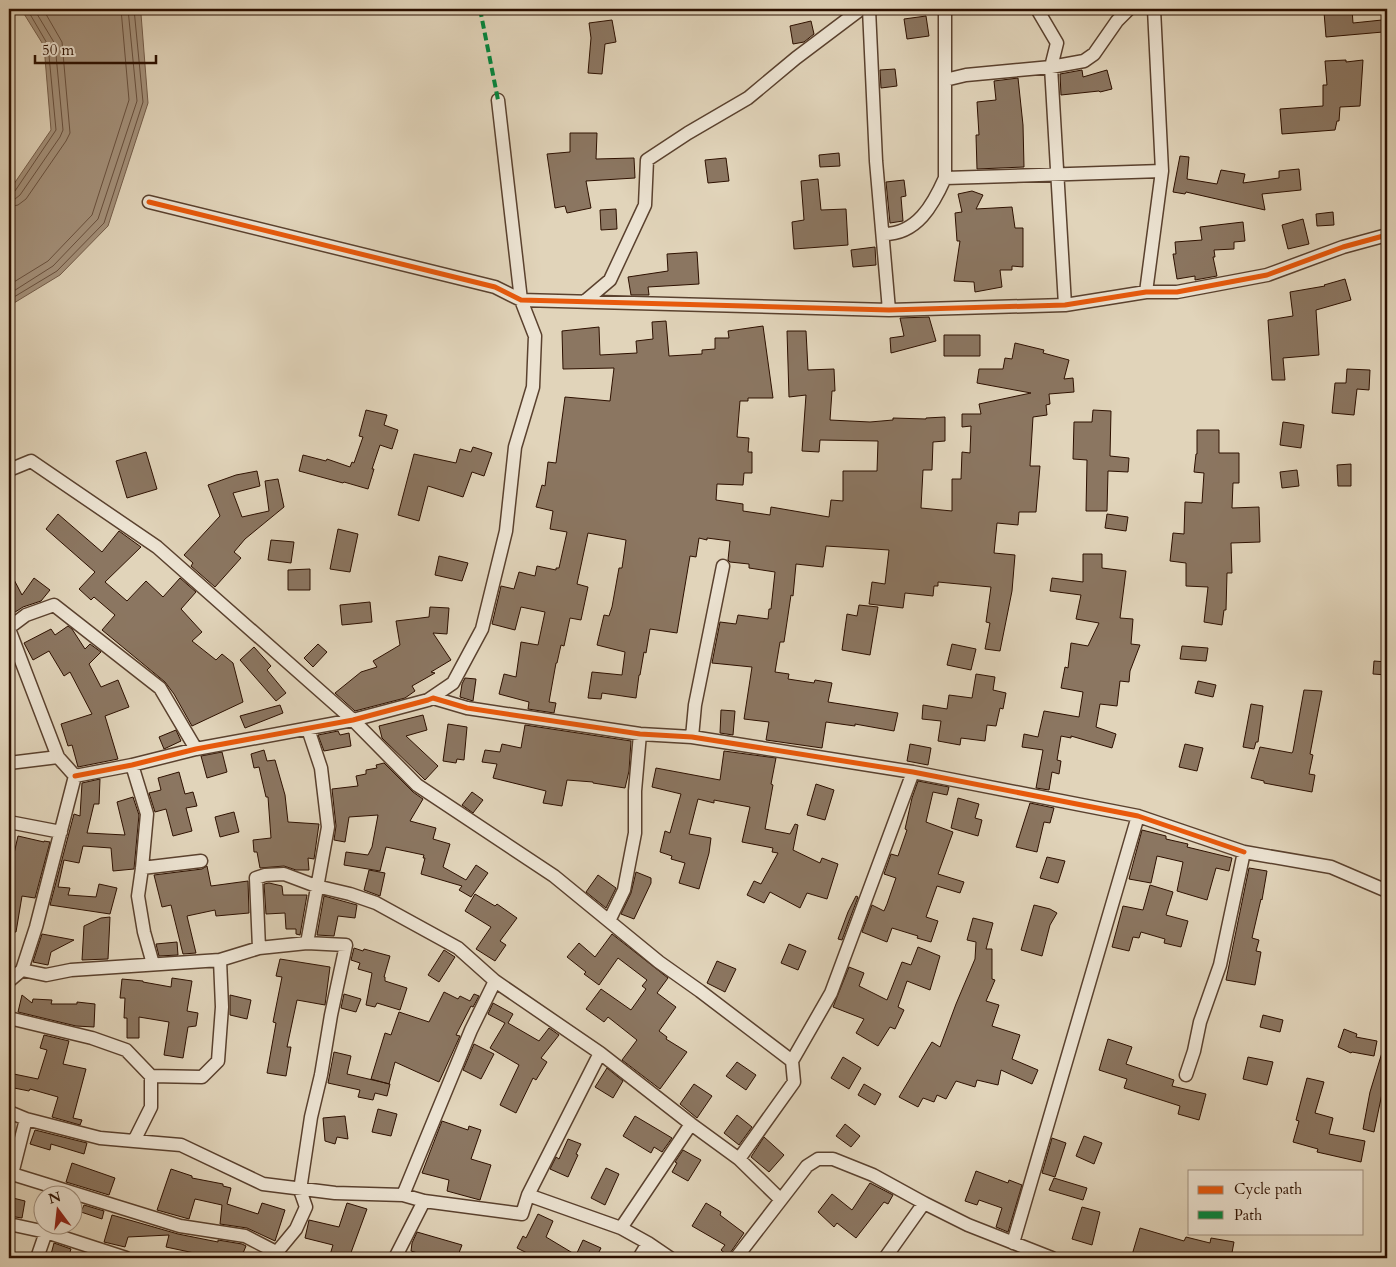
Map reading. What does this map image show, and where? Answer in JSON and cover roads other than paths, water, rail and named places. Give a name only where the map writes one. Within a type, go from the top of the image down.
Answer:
[{"type":"street","points":[[584,302],[610,280],[645,205],[647,160],[688,133],[748,98],[796,58],[861,9]]},
{"type":"street","points":[[869,9],[876,161],[884,234],[889,310]]},
{"type":"street","points":[[884,234],[893,234],[912,226],[925,215],[936,198],[945,178],[945,9]]},
{"type":"street","points":[[1037,9],[1057,44],[1051,67],[1065,304]]},
{"type":"street","points":[[945,80],[976,74],[1051,67],[1084,61],[1094,54],[1117,21],[1129,9]]},
{"type":"street","points":[[1146,292],[1162,171],[1154,9]]},
{"type":"street","points":[[428,700],[453,682],[482,629],[506,531],[515,447],[533,387],[535,336],[521,300],[498,100]]},
{"type":"street","points":[[945,178],[1162,171]]},
{"type":"street","points":[[149,202],[495,287],[521,300],[584,302],[889,310],[1065,304],[1146,292],[1177,292],[1266,274],[1343,247],[1387,235]]},
{"type":"street","points":[[9,470],[31,461],[157,547],[353,720],[416,785],[554,876],[659,962],[792,1061]]},
{"type":"street","points":[[692,737],[695,705],[723,566]]},
{"type":"street","points":[[9,625],[14,624],[26,615],[54,605],[160,688],[196,750]]},
{"type":"street","points":[[9,629],[52,736],[58,757],[75,776]]},
{"type":"street","points":[[75,776],[196,750],[353,720],[433,698],[467,708],[640,734],[692,737],[913,772],[1138,816],[1244,852],[1331,867],[1387,891]]},
{"type":"street","points":[[307,943],[328,827],[321,768],[308,728]]},
{"type":"street","points":[[608,921],[624,890],[635,833],[635,791],[640,734]]},
{"type":"street","points":[[9,763],[58,757]]},
{"type":"street","points":[[132,765],[147,814],[138,896],[144,932],[153,964]]},
{"type":"street","points":[[739,1159],[794,1082],[792,1061],[831,993],[913,772]]},
{"type":"street","points":[[9,981],[22,970],[36,927],[75,776]]},
{"type":"street","points":[[1013,1242],[1138,816]]},
{"type":"street","points":[[9,822],[61,832]]},
{"type":"street","points":[[1186,1075],[1194,1051],[1200,1022],[1220,965],[1244,852]]},
{"type":"street","points":[[142,868],[201,861]]},
{"type":"street","points":[[259,948],[256,878],[265,875],[284,874],[316,886],[350,894],[376,903],[458,948],[495,982],[600,1053],[739,1159],[780,1199]]},
{"type":"street","points":[[22,970],[46,975],[71,970],[220,960],[259,948],[307,943],[346,945],[311,1117],[300,1190],[306,1207],[296,1229],[274,1255],[245,1236],[180,1226],[10,1173],[26,1119]]},
{"type":"street","points":[[151,1076],[202,1077],[218,1061],[222,1007],[220,960]]},
{"type":"street","points":[[403,1195],[471,1030],[495,982]]},
{"type":"street","points":[[9,1018],[92,1038],[126,1050],[151,1076],[152,1107],[134,1141]]},
{"type":"street","points":[[9,1112],[26,1119],[100,1138],[181,1145],[263,1184],[335,1193],[403,1195],[424,1201],[522,1214],[528,1195],[600,1053]]},
{"type":"street","points":[[621,1228],[691,1124]]},
{"type":"street","points":[[736,1258],[807,1166],[818,1159],[833,1159],[873,1175],[924,1204],[968,1224],[1052,1258]]},
{"type":"street","points":[[528,1195],[621,1228],[670,1258]]},
{"type":"street","points":[[395,1258],[424,1201]]},
{"type":"street","points":[[884,1258],[924,1204]]},
{"type":"street","points":[[9,1224],[32,1229]]},
{"type":"street","points":[[36,1258],[45,1234]]},
{"type":"street","points":[[52,1234],[126,1258]]},
{"type":"street","points":[[639,1258],[648,1243]]},
{"type":"water","points":[[21,9],[139,9],[141,14],[148,103],[108,226],[60,275],[9,306],[9,191],[51,130],[44,46]]}]
